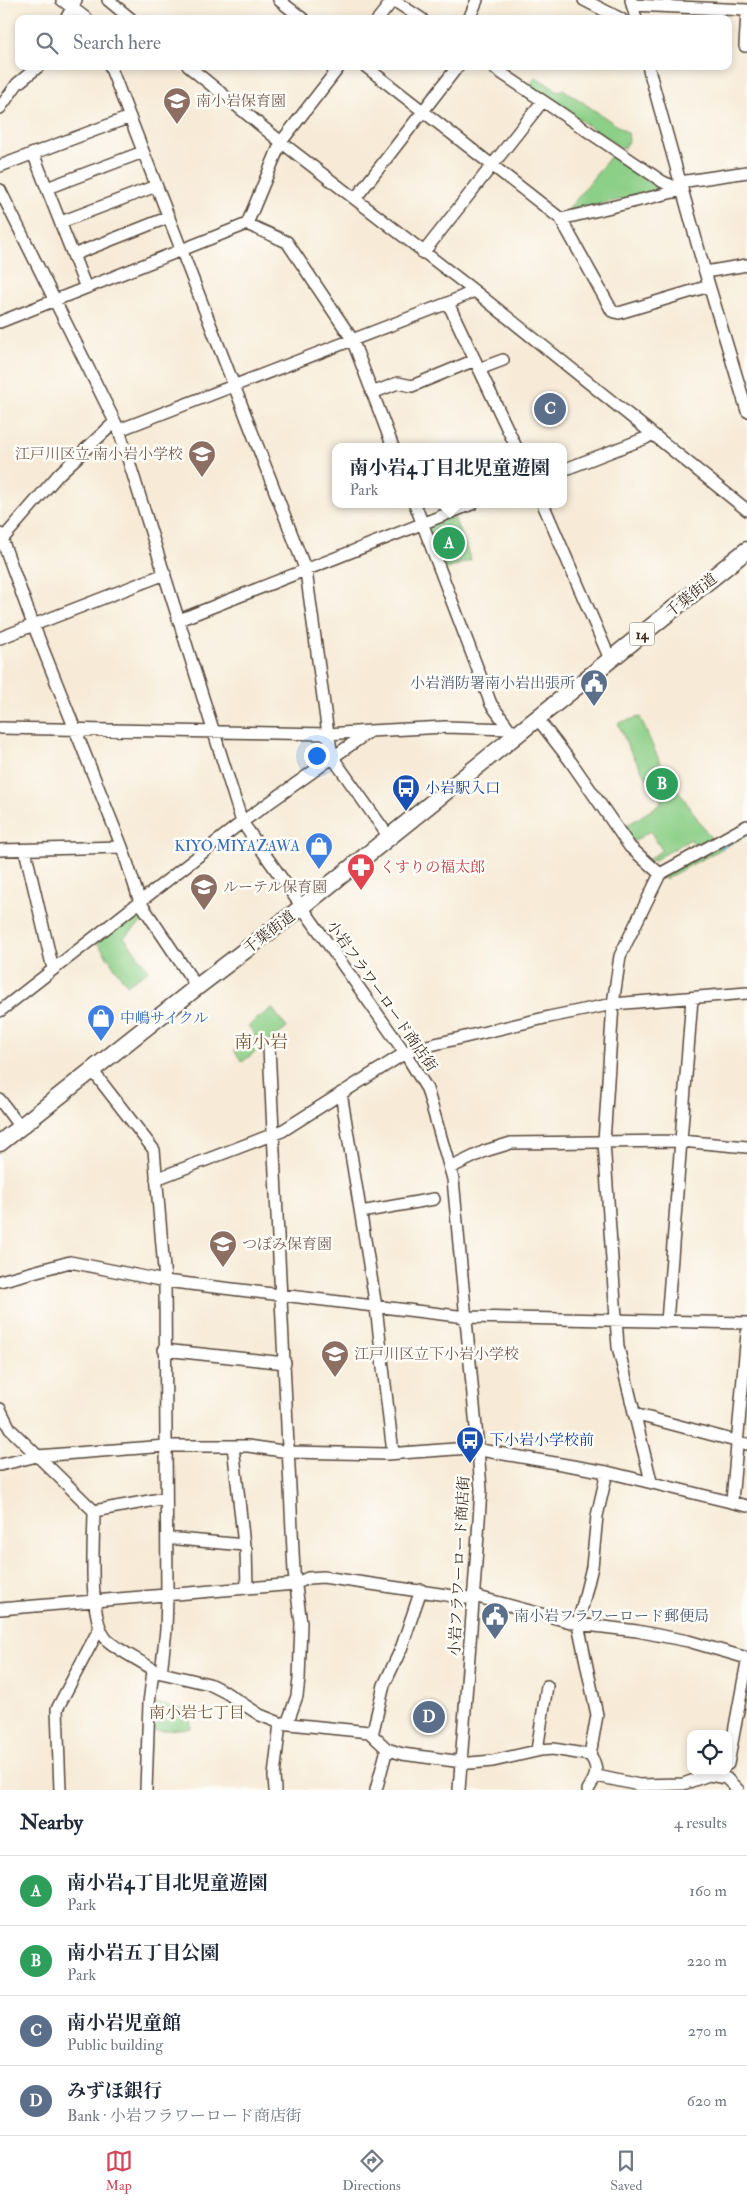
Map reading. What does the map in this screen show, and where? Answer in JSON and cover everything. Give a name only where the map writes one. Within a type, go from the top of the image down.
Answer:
[{"type":"highway","name":"千葉街道","points":[[0,1143],[197,987],[302,907],[389,837],[512,732],[537,718],[747,550]]},
{"type":"street","points":[[108,0],[126,15]]},
{"type":"street","points":[[279,0],[298,15]]},
{"type":"street","points":[[381,15],[393,0],[416,15]]},
{"type":"street","points":[[470,15],[477,0]]},
{"type":"street","points":[[584,0],[613,15]]},
{"type":"street","points":[[67,15],[70,2]]},
{"type":"street","points":[[70,2],[83,15]]},
{"type":"street","points":[[635,15],[631,2],[733,5],[747,11],[745,46],[747,46]]},
{"type":"street","points":[[0,108],[17,84],[34,70]]},
{"type":"street","points":[[112,70],[306,571],[328,734],[333,758],[389,837]]},
{"type":"street","points":[[193,70],[281,142],[474,291],[747,510]]},
{"type":"street","points":[[0,322],[246,224],[281,142],[337,70]]},
{"type":"street","points":[[370,70],[561,219],[612,311],[619,313],[709,286]]},
{"type":"street","points":[[356,199],[455,70]]},
{"type":"street","points":[[497,70],[664,182],[681,186]]},
{"type":"street","points":[[649,70],[709,286],[747,411]]},
{"type":"street","points":[[423,253],[542,102]]},
{"type":"street","points":[[0,166],[130,117]]},
{"type":"street","points":[[47,188],[143,152]]},
{"type":"street","points":[[33,153],[86,288]]},
{"type":"street","points":[[561,219],[681,186],[747,172]]},
{"type":"street","points":[[61,222],[156,186]]},
{"type":"street","name":"小岩フラワーロード商店街","points":[[0,190],[117,426],[242,822],[405,1053],[427,1090],[450,1168],[466,1317],[481,1490],[459,1790]]},
{"type":"street","points":[[73,254],[169,217]]},
{"type":"street","points":[[246,224],[287,242],[352,340],[391,443]]},
{"type":"street","points":[[705,272],[747,265]]},
{"type":"street","points":[[197,987],[140,902],[122,847],[1,539],[59,474],[117,426],[352,340],[474,291]]},
{"type":"street","points":[[448,303],[514,443]]},
{"type":"street","points":[[372,393],[398,383],[412,386],[477,364],[503,360]]},
{"type":"street","points":[[567,468],[652,434]]},
{"type":"street","points":[[416,508],[491,704],[512,732]]},
{"type":"street","points":[[179,620],[462,508]]},
{"type":"street","points":[[545,508],[610,659]]},
{"type":"street","points":[[0,638],[165,574]]},
{"type":"street","points":[[537,718],[571,762],[630,847],[660,874]]},
{"type":"street","points":[[0,728],[328,734],[445,727],[512,732]]},
{"type":"street","points":[[0,1012],[242,822],[370,731]]},
{"type":"street","points":[[651,1481],[621,1364],[616,1322],[604,1142],[613,1004],[620,956],[660,874],[747,826]]},
{"type":"street","points":[[0,850],[122,847]]},
{"type":"street","points":[[25,850],[53,969]]},
{"type":"street","points":[[156,1179],[273,1136],[405,1053],[506,1027],[613,1004],[747,993]]},
{"type":"street","points":[[667,1322],[692,998]]},
{"type":"street","points":[[269,1047],[295,1584],[301,1623],[297,1696],[283,1724],[274,1776],[275,1790]]},
{"type":"street","points":[[92,1070],[154,1150],[165,1281],[164,1350],[168,1596],[166,1630],[149,1703],[146,1790]]},
{"type":"street","points":[[341,1093],[376,1306],[393,1453]]},
{"type":"street","points":[[0,1100],[20,1127]]},
{"type":"street","points":[[450,1168],[486,1151],[511,1143],[681,1141],[747,1147]]},
{"type":"street","points":[[360,1212],[434,1199]]},
{"type":"street","points":[[0,1280],[70,1262],[165,1281],[466,1317],[616,1322],[747,1323]]},
{"type":"street","points":[[732,1501],[742,1443],[747,1333]]},
{"type":"street","points":[[164,1350],[284,1363]]},
{"type":"street","points":[[0,1409],[10,1429],[94,1511],[94,1602],[99,1629],[108,1640],[157,1672],[209,1684],[260,1715],[283,1724],[369,1732],[387,1749],[402,1754],[461,1763],[481,1763],[537,1750],[553,1749],[590,1755],[597,1764],[597,1776],[588,1790]]},
{"type":"street","points":[[634,1414],[742,1443]]},
{"type":"street","points":[[0,1465],[37,1456],[166,1446],[248,1446],[289,1452],[393,1453],[469,1448],[651,1481],[747,1506]]},
{"type":"street","points":[[233,1446],[244,1546],[246,1549],[248,1588]]},
{"type":"street","points":[[590,1755],[597,1715],[578,1624],[592,1567],[597,1516],[607,1472]]},
{"type":"street","points":[[94,1511],[166,1498]]},
{"type":"street","points":[[167,1538],[244,1546]]},
{"type":"street","points":[[0,1609],[295,1584],[308,1578],[323,1577],[474,1597],[578,1624],[688,1641],[747,1660],[732,1742]]},
{"type":"street","points":[[372,1735],[384,1685],[401,1649],[420,1590]]},
{"type":"street","points":[[60,1790],[57,1709],[99,1629]]},
{"type":"street","points":[[537,1750],[547,1686]]},
{"type":"street","points":[[376,1790],[387,1749]]},
{"type":"street","points":[[597,1776],[639,1785],[683,1784],[709,1775]]},
{"type":"street","points":[[723,1790],[726,1775]]},
{"type":"street","points":[[727,1775],[738,1790]]},
{"type":"green space","points":[[536,77],[559,92],[563,89],[628,133],[629,141],[623,149],[529,86]]},
{"type":"green space","points":[[611,156],[661,190],[566,212]]},
{"type":"green space","points":[[453,515],[471,560],[444,570],[427,526]]},
{"type":"green space","points":[[640,717],[661,765],[714,843],[698,852],[691,839],[653,861],[649,859],[662,850],[650,831],[633,842],[623,828],[662,803],[629,749],[618,723]]},
{"type":"green space","points":[[747,830],[747,835],[665,879],[663,875]]},
{"type":"green space","points":[[140,907],[147,918],[124,937],[149,970],[127,985],[96,941]]},
{"type":"green space","points":[[272,1008],[287,1028],[242,1062],[234,1050],[255,1034],[248,1026]]},
{"type":"green space","points":[[155,1703],[190,1711],[191,1728],[154,1731]]},
{"type":"waterway","points":[[721,847],[747,833]]},
{"type":"place","name":"南小岩保育園","points":[[177,125]]},
{"type":"place","name":"南小岩児童館","points":[[550,409]]},
{"type":"place","name":"江戸川区立 南小岩小学校","points":[[202,478]]},
{"type":"place","name":"南小岩4丁目北児童遊園","points":[[449,543]]},
{"type":"place","name":"小岩消防署南小岩出張所","points":[[594,707]]},
{"type":"place","name":"南小岩五丁目公園","points":[[662,784]]},
{"type":"place","name":"小岩駅入口","points":[[406,812]]},
{"type":"place","name":"KIYO MIYAZAWA","points":[[319,870]]},
{"type":"place","name":"くすりの福太郎","points":[[361,891]]},
{"type":"place","name":"ルーテル保育園","points":[[204,911]]},
{"type":"place","name":"中嶋サイクル","points":[[101,1042]]},
{"type":"place","name":"つぼみ保育園","points":[[223,1268]]},
{"type":"place","name":"江戸川区立下小岩小学校","points":[[335,1378]]},
{"type":"place","name":"下小岩小学校前","points":[[470,1464]]},
{"type":"place","name":"南小岩フラワーロード郵便局","points":[[495,1640]]},
{"type":"place","name":"みずほ銀行","points":[[429,1717]]},
{"type":"district","name":"南小岩","points":[[261,1042]]},
{"type":"district","name":"南小岩七丁目","points":[[197,1712]]}]
